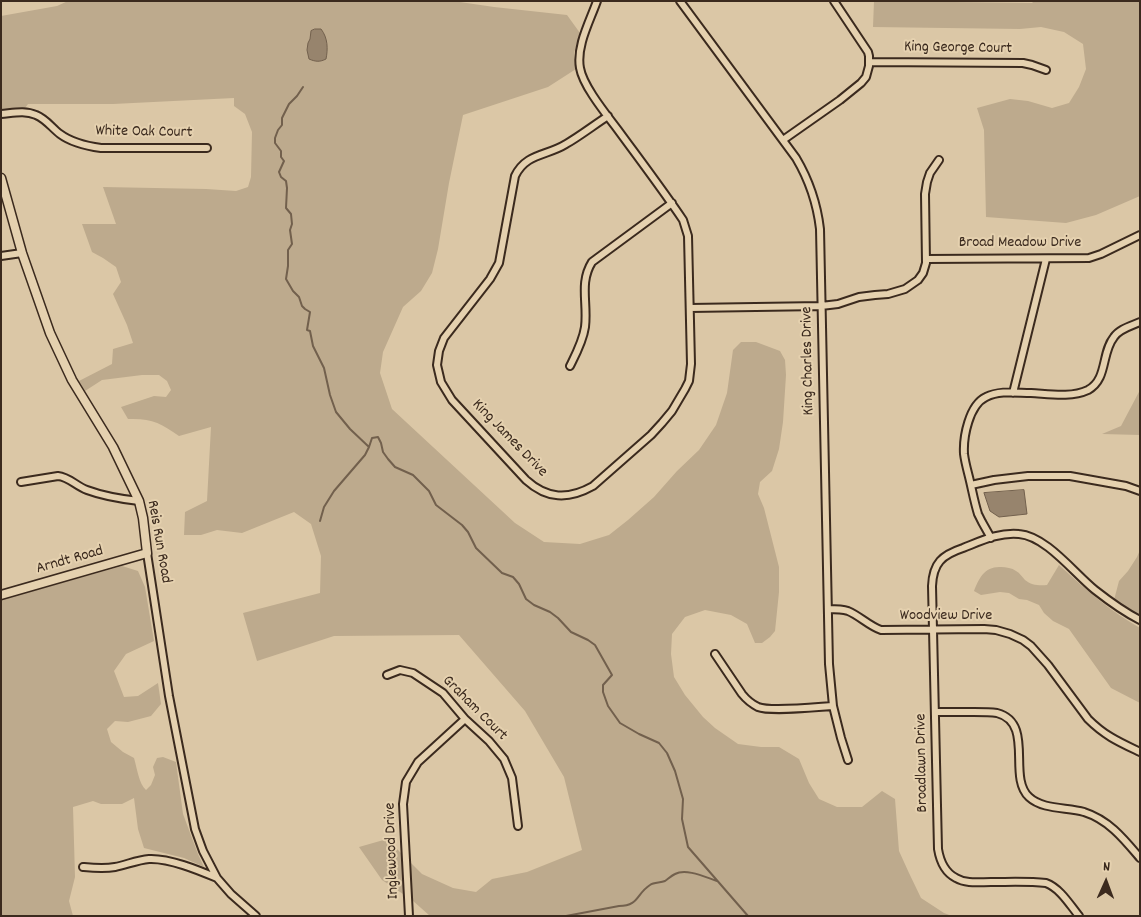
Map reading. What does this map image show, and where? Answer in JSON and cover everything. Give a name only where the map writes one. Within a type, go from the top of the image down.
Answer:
[{"type":"main road","name":"Reis Run Road","points":[[1,178],[22,253],[54,342],[72,380],[112,447],[139,502],[147,553]]},
{"type":"main road","name":"Arndt Road","points":[[1,595],[147,553]]},
{"type":"street","name":"King James Drive","points":[[597,1],[580,53],[580,66],[585,81],[608,116],[683,220],[688,236],[691,364],[689,381],[681,396],[651,435],[593,486],[574,495],[557,496],[532,486],[452,400],[441,382],[437,366],[438,351],[450,330],[490,280],[499,263],[515,176],[518,169],[529,159],[564,146],[608,116]]},
{"type":"street","name":"King Charles Drive","points":[[680,1],[783,140],[803,171],[817,207],[820,229],[829,664],[833,706],[840,738],[848,760]]},
{"type":"street","points":[[783,140],[840,100],[861,83],[868,72],[870,62],[864,45],[834,1]]},
{"type":"street","name":"King George Court","points":[[870,62],[1023,63],[1046,70]]},
{"type":"street","name":"White Oak Court","points":[[1,114],[25,112],[37,115],[46,120],[68,139],[91,147],[207,148]]},
{"type":"street","points":[[690,308],[821,306],[838,304],[859,297],[888,294],[905,289],[918,280],[925,268],[926,182],[939,160]]},
{"type":"street","points":[[570,366],[584,334],[586,311],[584,282],[587,270],[592,262],[672,204]]},
{"type":"street","name":"Broad Meadow Drive","points":[[926,259],[1094,257],[1140,235]]},
{"type":"street","points":[[1,256],[22,253]]},
{"type":"street","points":[[1013,393],[1046,259]]},
{"type":"street","points":[[991,538],[978,514],[964,456],[967,430],[975,407],[987,396],[997,393],[1070,394],[1079,393],[1090,388],[1101,376],[1108,347],[1114,336],[1140,322]]},
{"type":"street","points":[[21,482],[63,476],[85,489],[115,498],[139,502]]},
{"type":"street","points":[[971,485],[1028,476],[1070,476],[1140,490]]},
{"type":"street","name":"Broadlawn Drive","points":[[1079,916],[1051,885],[1036,882],[961,881],[950,875],[940,859],[938,849],[933,574],[944,556],[949,553],[1005,534],[1020,534],[1031,537],[1048,547],[1099,594],[1140,620]]},
{"type":"street","name":"Reis Run Road","points":[[147,553],[169,696],[195,829],[203,851],[217,878],[231,894],[256,916]]},
{"type":"street","name":"Woodview Drive","points":[[828,609],[840,609],[849,612],[881,630],[984,629],[1010,634],[1022,640],[1040,655],[1088,719],[1097,728],[1106,735],[1140,752]]},
{"type":"street","points":[[715,654],[742,694],[758,707],[770,709],[833,706]]},
{"type":"street","name":"Graham Court","points":[[387,675],[400,670],[413,673],[443,693],[465,719],[490,740],[504,759],[512,778],[518,826]]},
{"type":"street","points":[[936,712],[994,713],[1006,717],[1018,735],[1020,777],[1025,792],[1030,798],[1044,804],[1092,815],[1114,828],[1140,858]]},
{"type":"street","name":"Inglewood Drive","points":[[409,916],[403,804],[406,782],[418,762],[465,719]]},
{"type":"street","points":[[83,867],[112,868],[140,860],[155,859],[193,868],[217,878]]},
{"type":"shaded area","points":[[68,1],[453,1],[567,15],[580,33],[574,53],[576,69],[548,87],[463,115],[432,273],[421,291],[403,307],[383,352],[380,373],[392,409],[515,523],[544,542],[580,544],[609,535],[628,520],[654,497],[699,450],[716,425],[727,393],[733,350],[741,342],[756,342],[780,351],[785,360],[786,375],[779,449],[772,471],[760,482],[758,494],[764,508],[779,567],[779,592],[775,631],[762,643],[755,643],[747,624],[731,615],[705,610],[685,617],[672,634],[671,654],[674,677],[685,695],[703,717],[738,744],[779,747],[799,759],[809,783],[819,799],[837,807],[862,807],[882,791],[895,799],[899,851],[921,898],[952,916],[430,916],[412,900],[382,880],[359,847],[387,839],[422,874],[453,888],[476,892],[492,879],[527,872],[582,850],[564,777],[525,711],[459,635],[334,636],[257,661],[243,613],[320,593],[321,556],[311,524],[294,512],[242,533],[217,530],[201,535],[184,535],[185,512],[207,501],[211,427],[179,436],[155,422],[143,419],[128,419],[121,407],[154,396],[166,397],[171,390],[167,381],[159,375],[102,380],[85,391],[79,381],[112,364],[113,349],[133,343],[113,294],[121,282],[116,267],[92,252],[82,224],[116,224],[103,187],[236,191],[248,187],[251,177],[252,132],[245,114],[234,106],[234,98],[113,104],[28,104],[25,108],[1,110],[1,16],[57,6]]},
{"type":"shaded area","points":[[874,1],[1032,3],[1034,1],[1140,1],[1140,196],[1096,215],[1066,223],[986,217],[984,130],[977,108],[1010,99],[1028,101],[1052,108],[1069,103],[1079,87],[1086,69],[1083,44],[1064,32],[1041,27],[1020,29],[873,27]]},
{"type":"shaded area","points":[[321,29],[327,44],[326,59],[320,61],[309,59],[307,50],[311,31]]},
{"type":"shaded area","points":[[1140,390],[1140,435],[1102,434],[1121,426]]},
{"type":"shaded area","points":[[1024,490],[1027,514],[999,517],[990,511],[984,493]]},
{"type":"shaded area","points":[[1140,550],[1140,617],[1114,600],[1119,581],[1128,571]]},
{"type":"shaded area","points":[[1059,565],[1108,607],[1140,628],[1140,703],[1111,688],[1069,629],[1053,621],[1044,613],[1039,605],[1019,599],[1009,593],[1000,592],[981,595],[974,591],[983,574],[991,568],[1011,568],[1030,583],[1047,585]]},
{"type":"shaded area","points":[[122,566],[138,571],[145,587],[154,641],[126,654],[114,671],[124,697],[138,696],[158,683],[161,704],[151,716],[128,722],[115,721],[107,729],[111,742],[134,758],[140,780],[146,790],[151,785],[155,775],[153,767],[157,758],[163,757],[176,762],[183,814],[204,867],[184,858],[144,848],[138,829],[134,798],[122,804],[101,804],[93,801],[73,807],[75,877],[69,901],[73,916],[1,916],[1,600]]},
{"type":"waterway","points":[[303,87],[289,104],[282,118],[282,125],[275,138],[275,143],[281,151],[281,157],[284,161],[279,172],[286,181],[286,208],[291,214],[292,224],[290,230],[292,244],[288,250],[286,279],[299,297],[302,306],[310,312],[307,330],[310,331],[313,346],[324,368],[336,412],[369,447],[372,438],[378,437],[383,452],[395,467],[413,475],[429,491],[436,505],[468,532],[476,548],[502,573],[513,577],[519,584],[526,599],[550,612],[571,632],[595,645],[612,675],[603,685],[603,692],[608,706],[620,723],[659,743],[667,753],[675,771],[683,799],[682,819],[688,847],[748,916]]},
{"type":"waterway","points":[[320,521],[324,507],[334,491],[365,455],[369,447]]},
{"type":"waterway","points":[[566,916],[630,904],[634,902],[645,888],[653,883],[665,881],[679,872],[696,874],[717,881]]}]
